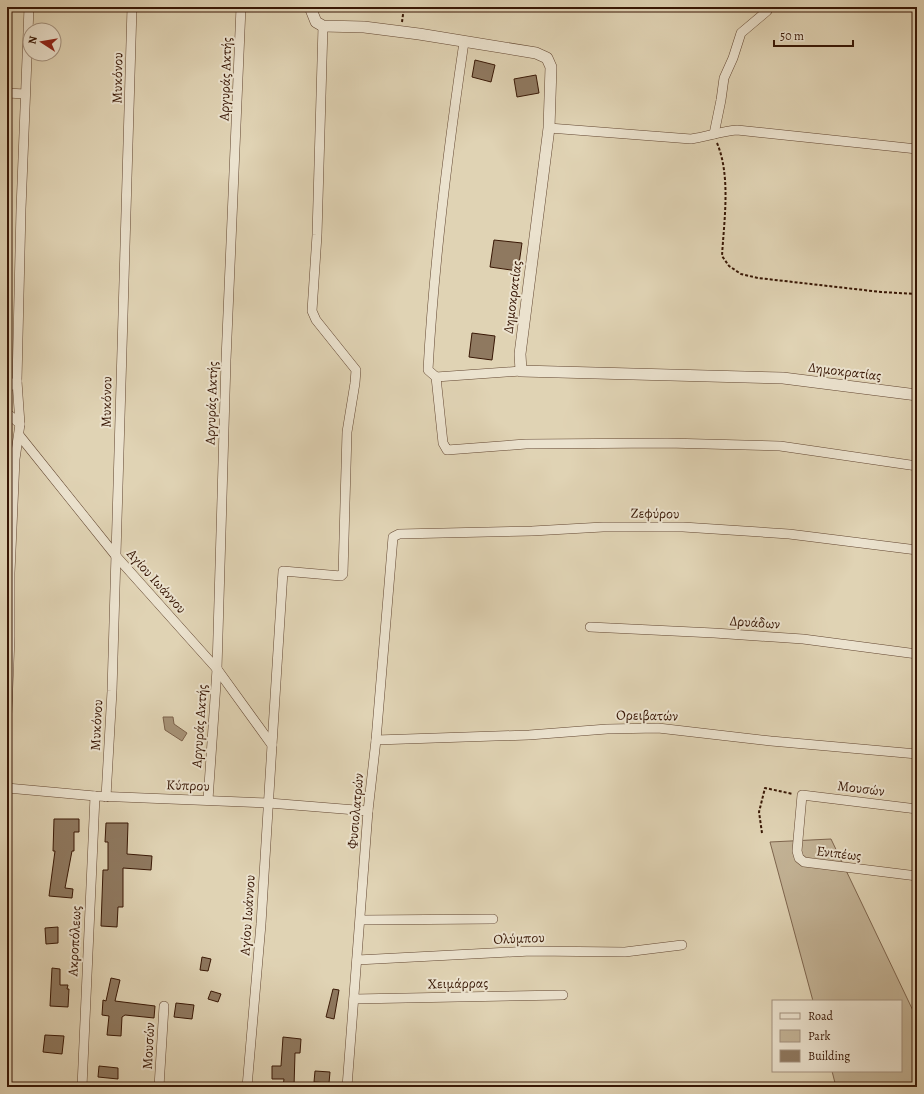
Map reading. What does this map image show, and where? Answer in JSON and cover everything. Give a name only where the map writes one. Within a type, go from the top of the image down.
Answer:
[{"type":"street","points":[[7,714],[10,565],[15,459],[20,424],[17,381],[25,94],[29,7]]},
{"type":"street","name":"Μυκόνου","points":[[106,797],[112,691],[132,7]]},
{"type":"street","name":"Αργυράς Ακτής","points":[[208,800],[217,669],[226,360],[241,7]]},
{"type":"street","points":[[310,7],[316,22],[323,26]]},
{"type":"street","points":[[714,134],[724,78],[734,58],[741,32],[767,11]]},
{"type":"street","name":"Αγίου Ιωάννου","points":[[247,1087],[269,803],[283,571],[341,576],[342,574],[347,432],[356,370],[316,320],[312,311],[317,235],[323,26]]},
{"type":"street","name":"Δημοκρατίας","points":[[323,26],[364,27],[400,32],[529,52],[547,58],[551,67],[549,128],[520,354],[521,371],[783,378],[917,395]]},
{"type":"street","points":[[464,42],[454,111],[430,326],[428,370],[436,377],[443,443],[447,450],[526,444],[780,446],[917,466]]},
{"type":"street","points":[[7,93],[25,94]]},
{"type":"street","points":[[549,128],[691,139],[724,131],[737,130],[917,149]]},
{"type":"street","points":[[436,377],[521,371]]},
{"type":"street","points":[[7,388],[17,381]]},
{"type":"street","points":[[7,413],[20,424]]},
{"type":"street","name":"Αγίου Ιωάννου","points":[[19,435],[116,556],[217,669],[272,745]]},
{"type":"street","name":"Ζεφύρου","points":[[393,537],[398,534],[532,531],[604,527],[683,527],[789,534],[917,550]]},
{"type":"street","name":"Φυσιολατρών","points":[[347,1087],[361,920],[368,811],[376,740],[393,537]]},
{"type":"street","name":"Δρυάδων","points":[[590,627],[714,632],[803,640],[917,654]]},
{"type":"street","name":"Ορειβατών","points":[[376,740],[529,735],[607,729],[658,728],[771,741],[917,754]]},
{"type":"street","name":"Κύπρου","points":[[7,788],[106,797],[269,803],[368,811]]},
{"type":"street","name":"Μουσών","points":[[802,795],[917,809]]},
{"type":"street","name":"Ενιπέως","points":[[802,795],[797,851],[801,860],[804,862],[917,876]]},
{"type":"street","name":"Ακροπόλεως","points":[[82,1087],[95,796]]},
{"type":"street","points":[[361,920],[492,919]]},
{"type":"street","name":"Ολύμπου","points":[[357,960],[531,951],[625,952],[682,946]]},
{"type":"street","name":"Χειμάρρας","points":[[354,999],[563,995]]},
{"type":"street","name":"Μουσών","points":[[159,1087],[164,1006]]},
{"type":"path","points":[[400,32],[404,7]]},
{"type":"path","points":[[714,134],[724,166],[725,182],[722,256],[729,266],[741,274],[790,283],[917,294]]},
{"type":"path","points":[[762,834],[759,812],[765,788],[802,795]]},
{"type":"green space","points":[[831,839],[917,1019],[917,1087],[836,1087],[832,1072],[902,1072],[902,1000],[813,1000],[770,842]]},
{"type":"shaded area","points":[[163,717],[173,717],[174,724],[187,733],[182,741],[165,730]]},
{"type":"building","points":[[475,60],[495,65],[491,82],[472,77]]},
{"type":"building","points":[[536,75],[539,93],[517,97],[514,79]]},
{"type":"building","points":[[494,240],[522,243],[518,271],[490,267]]},
{"type":"building","points":[[472,333],[495,336],[492,360],[469,357]]},
{"type":"building","points":[[54,819],[79,819],[79,832],[74,832],[74,851],[72,851],[65,888],[73,889],[72,898],[49,896],[55,851],[53,851]]},
{"type":"building","points":[[106,823],[128,823],[127,854],[152,856],[151,870],[123,868],[123,907],[118,907],[117,927],[101,926],[103,870],[108,870],[108,842],[105,842]]},
{"type":"building","points":[[58,927],[58,943],[46,944],[45,928]]},
{"type":"building","points":[[202,957],[211,959],[208,971],[200,970]]},
{"type":"building","points":[[52,968],[60,969],[60,985],[68,985],[68,1007],[50,1006]]},
{"type":"building","points":[[111,978],[120,980],[115,1001],[155,1006],[154,1018],[125,1015],[122,1017],[121,1036],[107,1035],[109,1016],[102,1015],[103,1000],[106,1001]]},
{"type":"building","points":[[333,989],[339,990],[334,1019],[326,1017]]},
{"type":"building","points":[[211,991],[221,994],[218,1002],[208,999]]},
{"type":"building","points":[[176,1003],[194,1005],[192,1019],[174,1017]]},
{"type":"building","points":[[45,1035],[64,1036],[62,1054],[43,1052]]},
{"type":"building","points":[[283,1037],[301,1039],[300,1053],[295,1053],[294,1087],[283,1087],[284,1079],[272,1079],[272,1066],[281,1066]]},
{"type":"building","points":[[99,1066],[118,1068],[118,1079],[98,1077]]},
{"type":"building","points":[[315,1071],[330,1072],[329,1083],[314,1082]]}]
